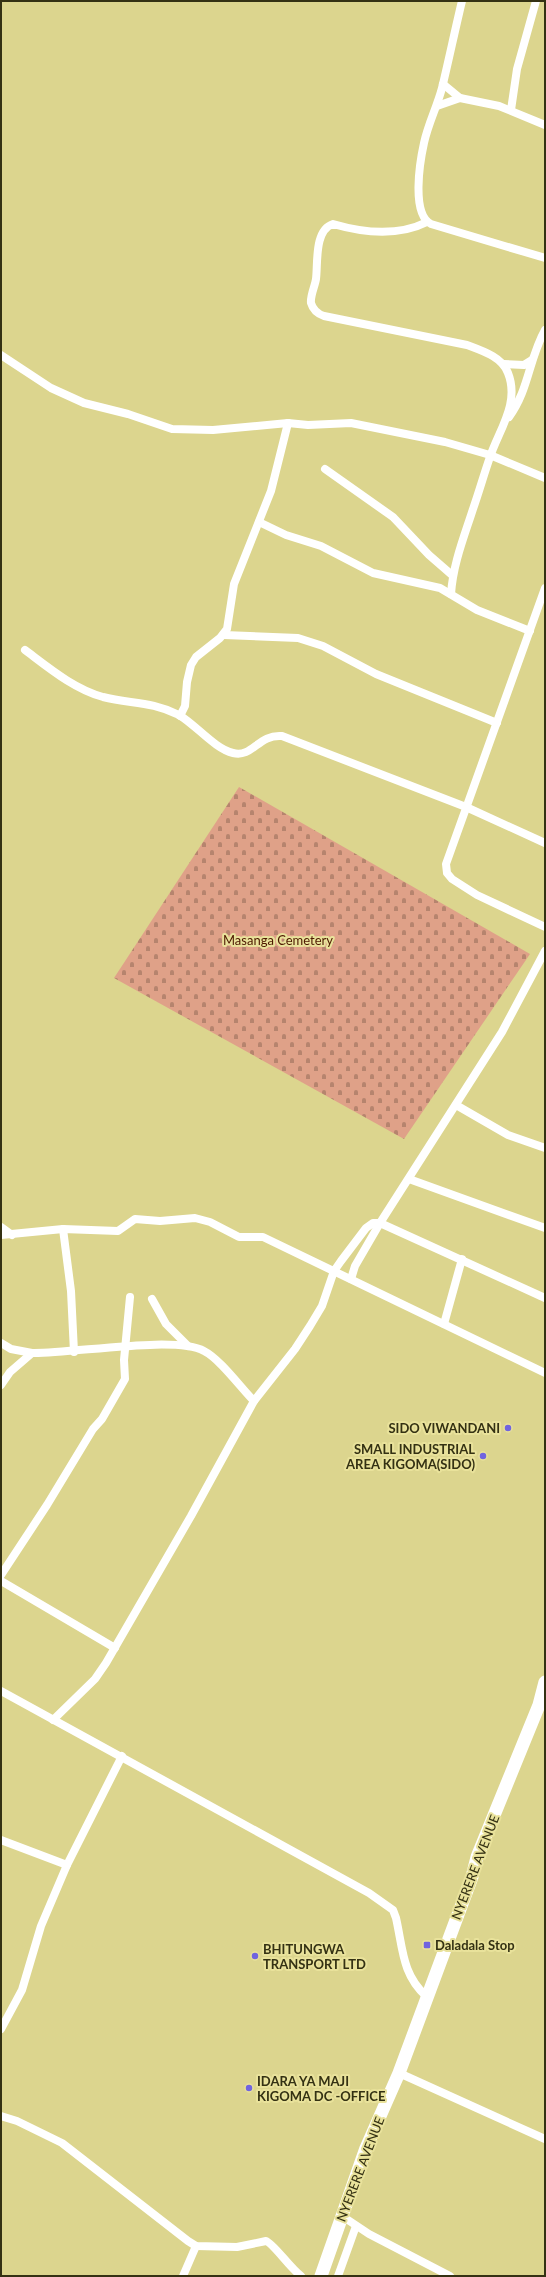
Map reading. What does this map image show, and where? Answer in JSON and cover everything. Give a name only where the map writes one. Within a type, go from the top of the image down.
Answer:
[{"type":"main road","name":"NYERERE AVENUE","points":[[321,2276],[366,2148],[399,2073],[426,1996],[472,1877],[477,1857],[539,1705],[545,1682]]},
{"type":"street","points":[[426,222],[419,198],[420,166],[424,142],[443,84],[462,1]]},
{"type":"street","points":[[511,110],[517,69],[536,1]]},
{"type":"street","points":[[443,84],[460,98],[499,106],[545,124]]},
{"type":"street","points":[[437,106],[460,98]]},
{"type":"street","points":[[532,360],[524,365],[504,364],[484,351],[468,345],[324,316],[314,311],[311,302],[317,277],[317,251],[323,233],[333,224],[368,232],[388,232],[406,230],[426,222],[545,258]]},
{"type":"street","points":[[506,421],[519,404],[526,387],[532,360],[545,330]]},
{"type":"street","points":[[1,355],[51,388],[84,402],[128,414],[172,429],[213,430],[288,423],[308,425],[351,423],[445,442],[490,455],[545,478]]},
{"type":"street","points":[[451,594],[452,576],[490,455],[506,421],[510,406],[511,387],[509,374],[504,364]]},
{"type":"street","points":[[180,716],[185,706],[187,682],[191,665],[196,657],[224,635],[228,625],[234,584],[259,522],[278,468],[288,423]]},
{"type":"street","points":[[325,469],[393,517],[429,555],[452,576]]},
{"type":"street","points":[[259,522],[286,535],[321,546],[373,573],[385,577],[426,584],[451,594],[477,610],[530,631]]},
{"type":"street","points":[[545,588],[446,864],[447,873],[463,886],[545,927]]},
{"type":"street","points":[[224,635],[259,638],[287,637],[323,646],[376,674],[497,723]]},
{"type":"street","points":[[25,650],[69,682],[84,689],[118,700],[147,702],[180,716],[233,753],[247,752],[266,737],[282,736],[466,807],[543,840]]},
{"type":"street","points":[[351,1279],[355,1266],[380,1223],[502,1032],[545,951]]},
{"type":"street","points":[[456,1105],[508,1135],[545,1148]]},
{"type":"street","points":[[409,1179],[545,1228]]},
{"type":"street","points":[[1,1235],[63,1229],[118,1231],[135,1219],[160,1221],[195,1218],[210,1222],[225,1232],[239,1237],[263,1237],[351,1279],[410,1310],[444,1324],[545,1372]]},
{"type":"street","points":[[53,1720],[96,1679],[191,1516],[254,1401],[295,1349],[310,1326],[322,1306],[334,1271],[366,1228],[373,1223],[380,1223],[545,1298]]},
{"type":"street","points":[[1,1227],[12,1235]]},
{"type":"street","points":[[63,1229],[71,1291],[74,1352]]},
{"type":"street","points":[[444,1324],[462,1259]]},
{"type":"street","points":[[1,1576],[47,1505],[93,1429],[102,1419],[115,1399],[125,1379],[124,1360],[130,1297]]},
{"type":"street","points":[[152,1300],[166,1324],[189,1347]]},
{"type":"street","points":[[1,1343],[11,1349],[32,1353],[74,1352],[126,1347],[177,1345],[189,1347],[204,1351],[214,1359],[254,1401]]},
{"type":"street","points":[[1,1385],[10,1372],[32,1353]]},
{"type":"street","points":[[1,1581],[115,1648]]},
{"type":"street","points":[[1,1691],[275,1840],[386,1904],[393,1910],[396,1918],[406,1970],[412,1980],[426,1996]]},
{"type":"street","points":[[1,2029],[22,1990],[41,1926],[67,1865],[122,1756]]},
{"type":"street","points":[[1,1840],[67,1865]]},
{"type":"street","points":[[399,2073],[545,2140]]},
{"type":"street","points":[[1,2116],[17,2121],[62,2143],[175,2232],[196,2246],[237,2247],[266,2241],[272,2245],[290,2268],[301,2276]]},
{"type":"street","points":[[342,2216],[356,2226],[450,2276]]},
{"type":"street","points":[[338,2276],[356,2226]]},
{"type":"street","points":[[183,2276],[196,2246]]},
{"type":"green space","name":"Masanga Cemetery","points":[[239,787],[530,954],[404,1139],[114,978]]},
{"type":"place","name":"SIDO VIWANDANI","points":[[508,1428]]},
{"type":"place","name":"SMALL INDUSTRIAL AREA KIGOMA(SIDO)","points":[[483,1456]]},
{"type":"place","name":"Daladala Stop","points":[[427,1945]]},
{"type":"place","name":"BHITUNGWA TRANSPORT LTD","points":[[255,1956]]},
{"type":"place","name":"IDARA YA MAJI KIGOMA DC -OFFICE","points":[[249,2088]]}]
